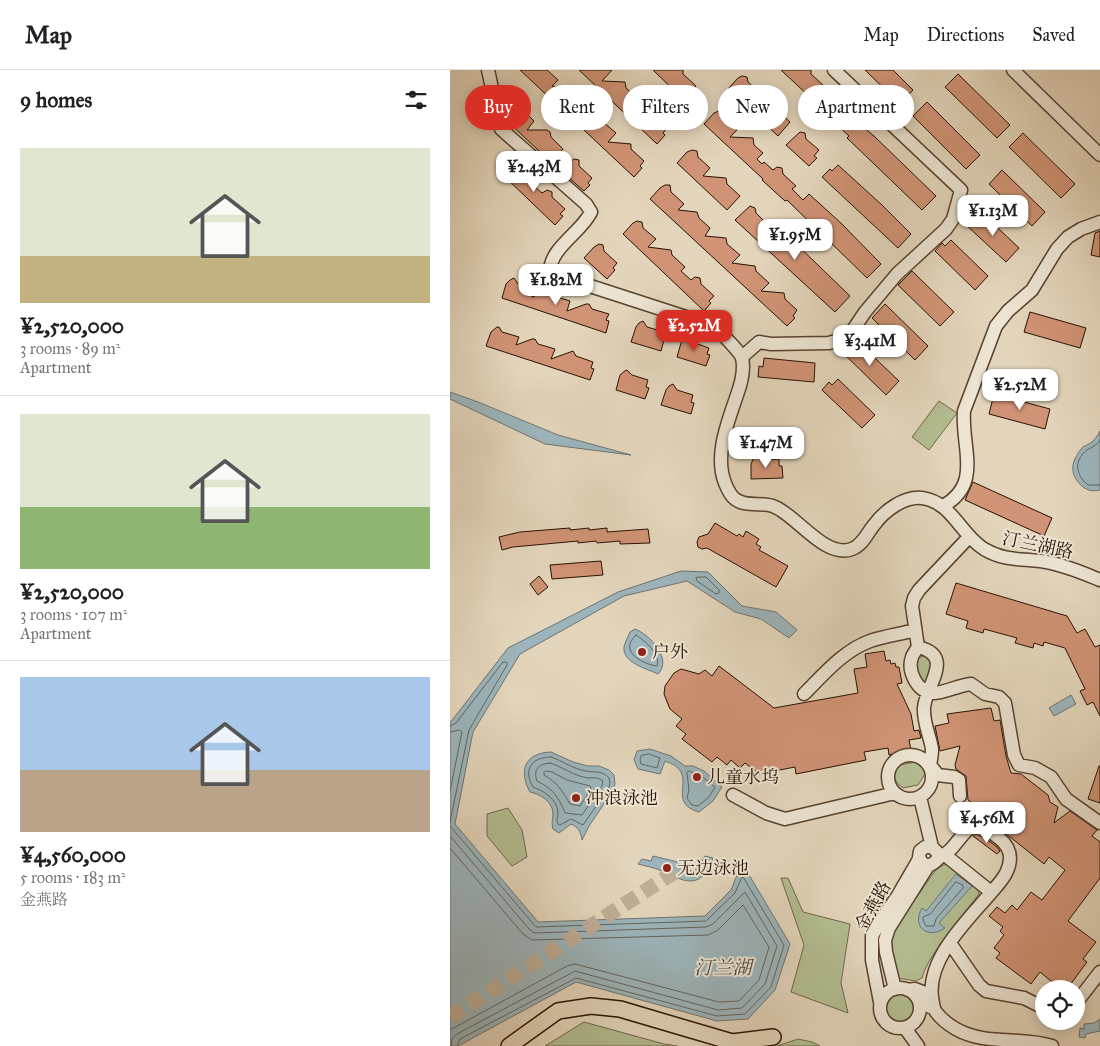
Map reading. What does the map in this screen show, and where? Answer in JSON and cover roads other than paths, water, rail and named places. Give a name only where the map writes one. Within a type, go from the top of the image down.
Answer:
[{"type":"main road","points":[[509,1046],[558,1011],[591,1006],[620,1010],[732,1042],[774,1036]]},
{"type":"street","points":[[488,70],[500,129],[586,204],[591,212],[587,222],[558,252],[550,266],[550,274],[696,320],[706,320],[715,325],[742,358],[742,379],[725,432],[721,463],[722,476],[726,488],[735,499],[747,504],[764,504],[776,507],[821,542],[836,549],[846,551],[854,548],[862,542],[883,515],[905,501],[920,498],[943,506],[953,500],[962,489],[968,474],[968,454],[963,421],[964,411],[996,326],[1008,311],[1032,290],[1057,249],[1068,237],[1081,229],[1100,222]]},
{"type":"street","points":[[742,358],[759,342],[771,344],[829,343],[851,333],[865,312],[897,274],[946,229],[953,219],[961,190],[834,70]]},
{"type":"street","points":[[1013,70],[1100,155]]},
{"type":"street","name":"汀兰湖路","points":[[943,506],[969,538],[996,556],[1012,560],[1049,562],[1100,580]]},
{"type":"street","points":[[969,538],[919,590],[914,598],[912,606],[918,647],[911,659],[913,677],[916,683],[932,694],[970,684],[985,694],[999,698],[1005,703],[1014,755],[1019,765],[1035,768],[1051,778],[1066,799],[1100,824]]},
{"type":"street","points":[[804,694],[829,668],[857,647],[871,640],[916,630]]},
{"type":"street","points":[[918,647],[929,650],[937,664],[936,676],[928,692],[924,708],[932,751],[930,765],[932,772],[930,787],[926,793],[917,798],[908,799],[895,794],[890,788],[888,780],[890,765],[902,755],[910,754],[918,755],[930,765],[938,775],[954,777],[959,780],[960,796]]},
{"type":"street","points":[[733,796],[766,813],[785,819],[895,794]]},
{"type":"street","points":[[917,798],[936,853],[992,891]]},
{"type":"street","name":"金燕路","points":[[911,989],[924,985],[950,943],[1007,873],[1010,862],[1008,847],[985,828],[975,825],[969,826],[936,853],[897,897],[884,914],[872,936],[872,960],[881,1016],[884,1022],[900,1028],[918,1046]]},
{"type":"street","name":"金燕路","points":[[895,989],[885,940],[889,928],[936,853]]},
{"type":"street","points":[[950,943],[979,985],[986,991],[1024,998],[1035,1004]]},
{"type":"street","name":"金燕路","points":[[936,966],[931,990],[934,1005],[936,1012],[951,1025],[982,1039],[1022,1041],[1052,1046]]},
{"type":"street","points":[[1085,991],[1100,972]]},
{"type":"street","points":[[880,1002],[888,992],[895,989],[911,989],[923,992],[934,1015],[946,1031],[974,1042],[992,1045],[1027,1046]]},
{"type":"street","points":[[900,1028],[914,1023],[920,1011],[918,998],[911,989]]},
{"type":"street","name":"金燕路","points":[[900,1028],[910,1046]]},
{"type":"water","points":[[450,392],[558,435],[631,455],[545,444],[450,399]]},
{"type":"water","points":[[1100,431],[1100,490],[1091,491],[1079,483],[1074,474],[1073,465],[1074,460],[1083,447],[1091,443]]},
{"type":"water","name":"汀兰湖","points":[[681,571],[708,572],[742,606],[776,612],[797,630],[789,638],[761,619],[735,612],[687,581],[624,596],[520,654],[473,732],[455,824],[538,922],[705,916],[731,890],[742,863],[790,944],[775,990],[748,1019],[717,1021],[576,982],[458,1046],[450,1046],[450,723],[508,648],[618,592]]},
{"type":"water","name":"户外","points":[[635,629],[647,636],[661,654],[662,668],[658,674],[637,665],[624,653],[624,647],[630,632]]},
{"type":"water","points":[[1071,695],[1076,704],[1054,716],[1049,708]]},
{"type":"water","name":"儿童水坞","points":[[650,749],[671,756],[685,766],[693,766],[704,771],[722,787],[713,801],[699,812],[689,807],[684,802],[682,795],[683,780],[681,773],[676,766],[665,761],[660,774],[638,769],[634,760],[637,751]]},
{"type":"water","name":"冲浪泳池","points":[[551,752],[573,762],[588,766],[599,766],[609,770],[614,775],[615,784],[612,792],[582,840],[579,830],[571,824],[559,833],[553,829],[553,813],[550,805],[538,794],[530,792],[526,784],[526,764],[535,756]]},
{"type":"water","name":"无边泳池","points":[[653,856],[678,862],[687,870],[692,871],[697,869],[705,856],[713,858],[704,875],[699,879],[687,881],[658,869],[638,864],[642,859],[651,861]]},
{"type":"water","points":[[956,874],[972,886],[939,923],[945,928],[933,933],[923,930],[919,921],[922,908],[926,911]]},
{"type":"water","points":[[1100,1019],[1100,1031],[1086,1034],[1085,1038],[1079,1037],[1080,1030],[1085,1030],[1085,1024],[1094,1023]]},
{"type":"tunnel","points":[[450,1017],[684,866]]},
{"type":"place","name":"户外","points":[[642,652]]},
{"type":"place","name":"儿童水坞","points":[[697,777]]},
{"type":"place","name":"冲浪泳池","points":[[576,798]]},
{"type":"place","name":"无边泳池","points":[[667,868]]}]
